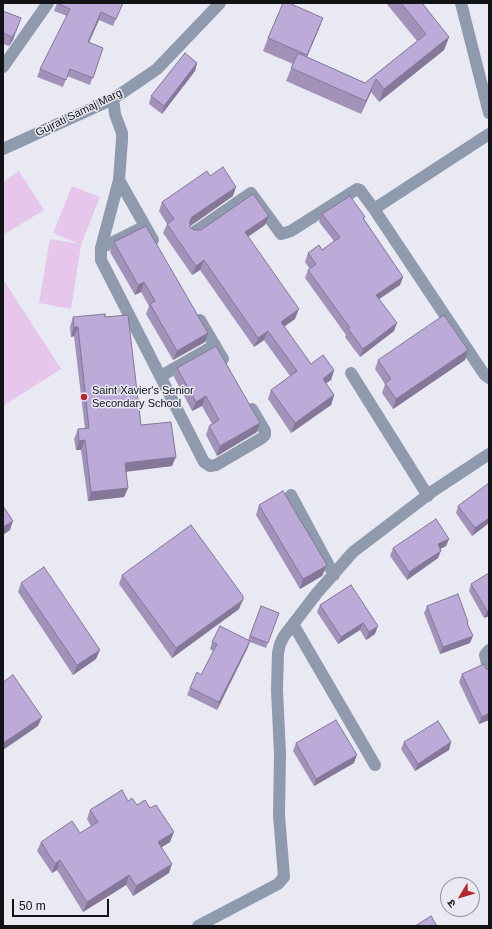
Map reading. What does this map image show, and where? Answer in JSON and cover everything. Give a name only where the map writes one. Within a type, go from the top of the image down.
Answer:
[{"type":"street","points":[[3,67],[48,3]]},
{"type":"street","name":"Gujrati Samaj Marg","points":[[3,149],[113,99],[157,69],[220,3]]},
{"type":"street","points":[[461,3],[489,113]]},
{"type":"street","points":[[113,99],[115,114],[122,134],[119,180],[101,248],[101,260],[204,462],[210,466],[216,465],[265,435],[265,431],[246,398]]},
{"type":"street","points":[[374,209],[489,134]]},
{"type":"street","points":[[119,180],[160,252]]},
{"type":"street","points":[[193,233],[251,193],[281,234],[291,231],[357,189],[360,190],[484,374],[489,378]]},
{"type":"street","points":[[101,248],[145,226]]},
{"type":"street","points":[[195,312],[230,372]]},
{"type":"street","points":[[161,376],[214,345]]},
{"type":"street","points":[[351,373],[428,496]]},
{"type":"street","points":[[198,926],[278,884],[284,877],[279,808],[280,781],[277,705],[278,653],[284,636],[317,593],[353,552],[433,491],[489,454]]},
{"type":"street","points":[[291,495],[334,575]]},
{"type":"street","points":[[293,624],[375,765]]},
{"type":"street","points":[[488,671],[485,655],[489,650]]},
{"type":"shaded area","points":[[19,171],[44,210],[3,235],[3,182]]},
{"type":"shaded area","points":[[72,186],[100,197],[81,245],[71,309],[39,303],[50,239],[79,244],[53,233]]},
{"type":"shaded area","points":[[3,279],[61,369],[3,406]]},
{"type":"building","points":[[57,3],[123,3],[116,19],[101,12],[88,42],[103,48],[93,78],[70,69],[66,80],[40,69],[70,9]]},
{"type":"building","points":[[283,3],[289,3],[323,18],[307,55],[268,38]]},
{"type":"building","points":[[401,3],[422,3],[449,37],[384,89],[376,79],[366,101],[291,68],[298,53],[365,83],[426,34]]},
{"type":"building","points":[[3,11],[21,18],[12,37],[3,33]]},
{"type":"building","points":[[185,53],[197,63],[164,106],[151,96]]},
{"type":"building","points":[[223,167],[236,187],[192,217],[190,227],[194,230],[201,230],[253,194],[269,216],[245,232],[299,309],[281,322],[311,364],[323,355],[334,370],[323,379],[334,395],[295,423],[271,390],[297,371],[268,331],[258,338],[204,260],[196,266],[167,224],[174,219],[162,202],[207,171],[210,176]]},
{"type":"building","points":[[350,196],[403,277],[376,295],[397,323],[363,349],[348,329],[350,328],[308,270],[316,264],[308,253],[319,245],[322,250],[340,237],[322,214]]},
{"type":"building","points":[[146,226],[208,333],[177,351],[150,304],[155,301],[144,282],[138,285],[114,242]]},
{"type":"building","points":[[105,314],[105,317],[128,315],[141,425],[171,422],[176,457],[125,463],[128,488],[91,492],[85,440],[79,441],[78,429],[89,428],[78,327],[74,327],[73,317]]},
{"type":"building","points":[[444,315],[468,350],[396,399],[385,383],[391,379],[378,360]]},
{"type":"building","points":[[216,346],[260,423],[220,446],[209,426],[219,420],[206,396],[196,402],[177,368]]},
{"type":"building","points":[[489,483],[489,518],[475,528],[458,506]]},
{"type":"building","points":[[283,491],[327,565],[303,579],[259,505]]},
{"type":"building","points":[[3,506],[13,521],[3,527]]},
{"type":"building","points":[[436,519],[449,539],[438,544],[441,551],[409,572],[393,548]]},
{"type":"building","points":[[191,525],[243,596],[243,600],[176,648],[122,575]]},
{"type":"building","points":[[44,567],[100,650],[77,665],[21,583]]},
{"type":"building","points":[[489,573],[489,610],[487,611],[471,584]]},
{"type":"building","points":[[351,585],[378,626],[369,632],[363,623],[341,637],[320,605]]},
{"type":"building","points":[[458,594],[468,622],[467,623],[473,636],[443,647],[427,606]]},
{"type":"building","points":[[261,606],[279,613],[268,643],[250,636]]},
{"type":"building","points":[[220,626],[250,641],[219,702],[190,688],[197,672],[201,675],[217,644],[212,642]]},
{"type":"building","points":[[484,664],[486,669],[489,670],[489,713],[482,717],[462,674]]},
{"type":"building","points":[[13,675],[42,717],[3,743],[3,682]]},
{"type":"building","points":[[336,720],[357,755],[316,779],[296,743]]},
{"type":"building","points":[[438,721],[451,742],[418,764],[404,742]]},
{"type":"building","points":[[122,790],[128,801],[132,798],[137,805],[145,800],[150,808],[156,805],[174,832],[158,842],[172,864],[136,886],[129,875],[87,902],[60,860],[55,864],[41,842],[72,821],[80,833],[98,822],[90,810]]},
{"type":"building","points":[[431,916],[437,926],[415,926]]},
{"type":"place","name":"Saint Xavier's Senior Secondary School","points":[[84,397]]}]
